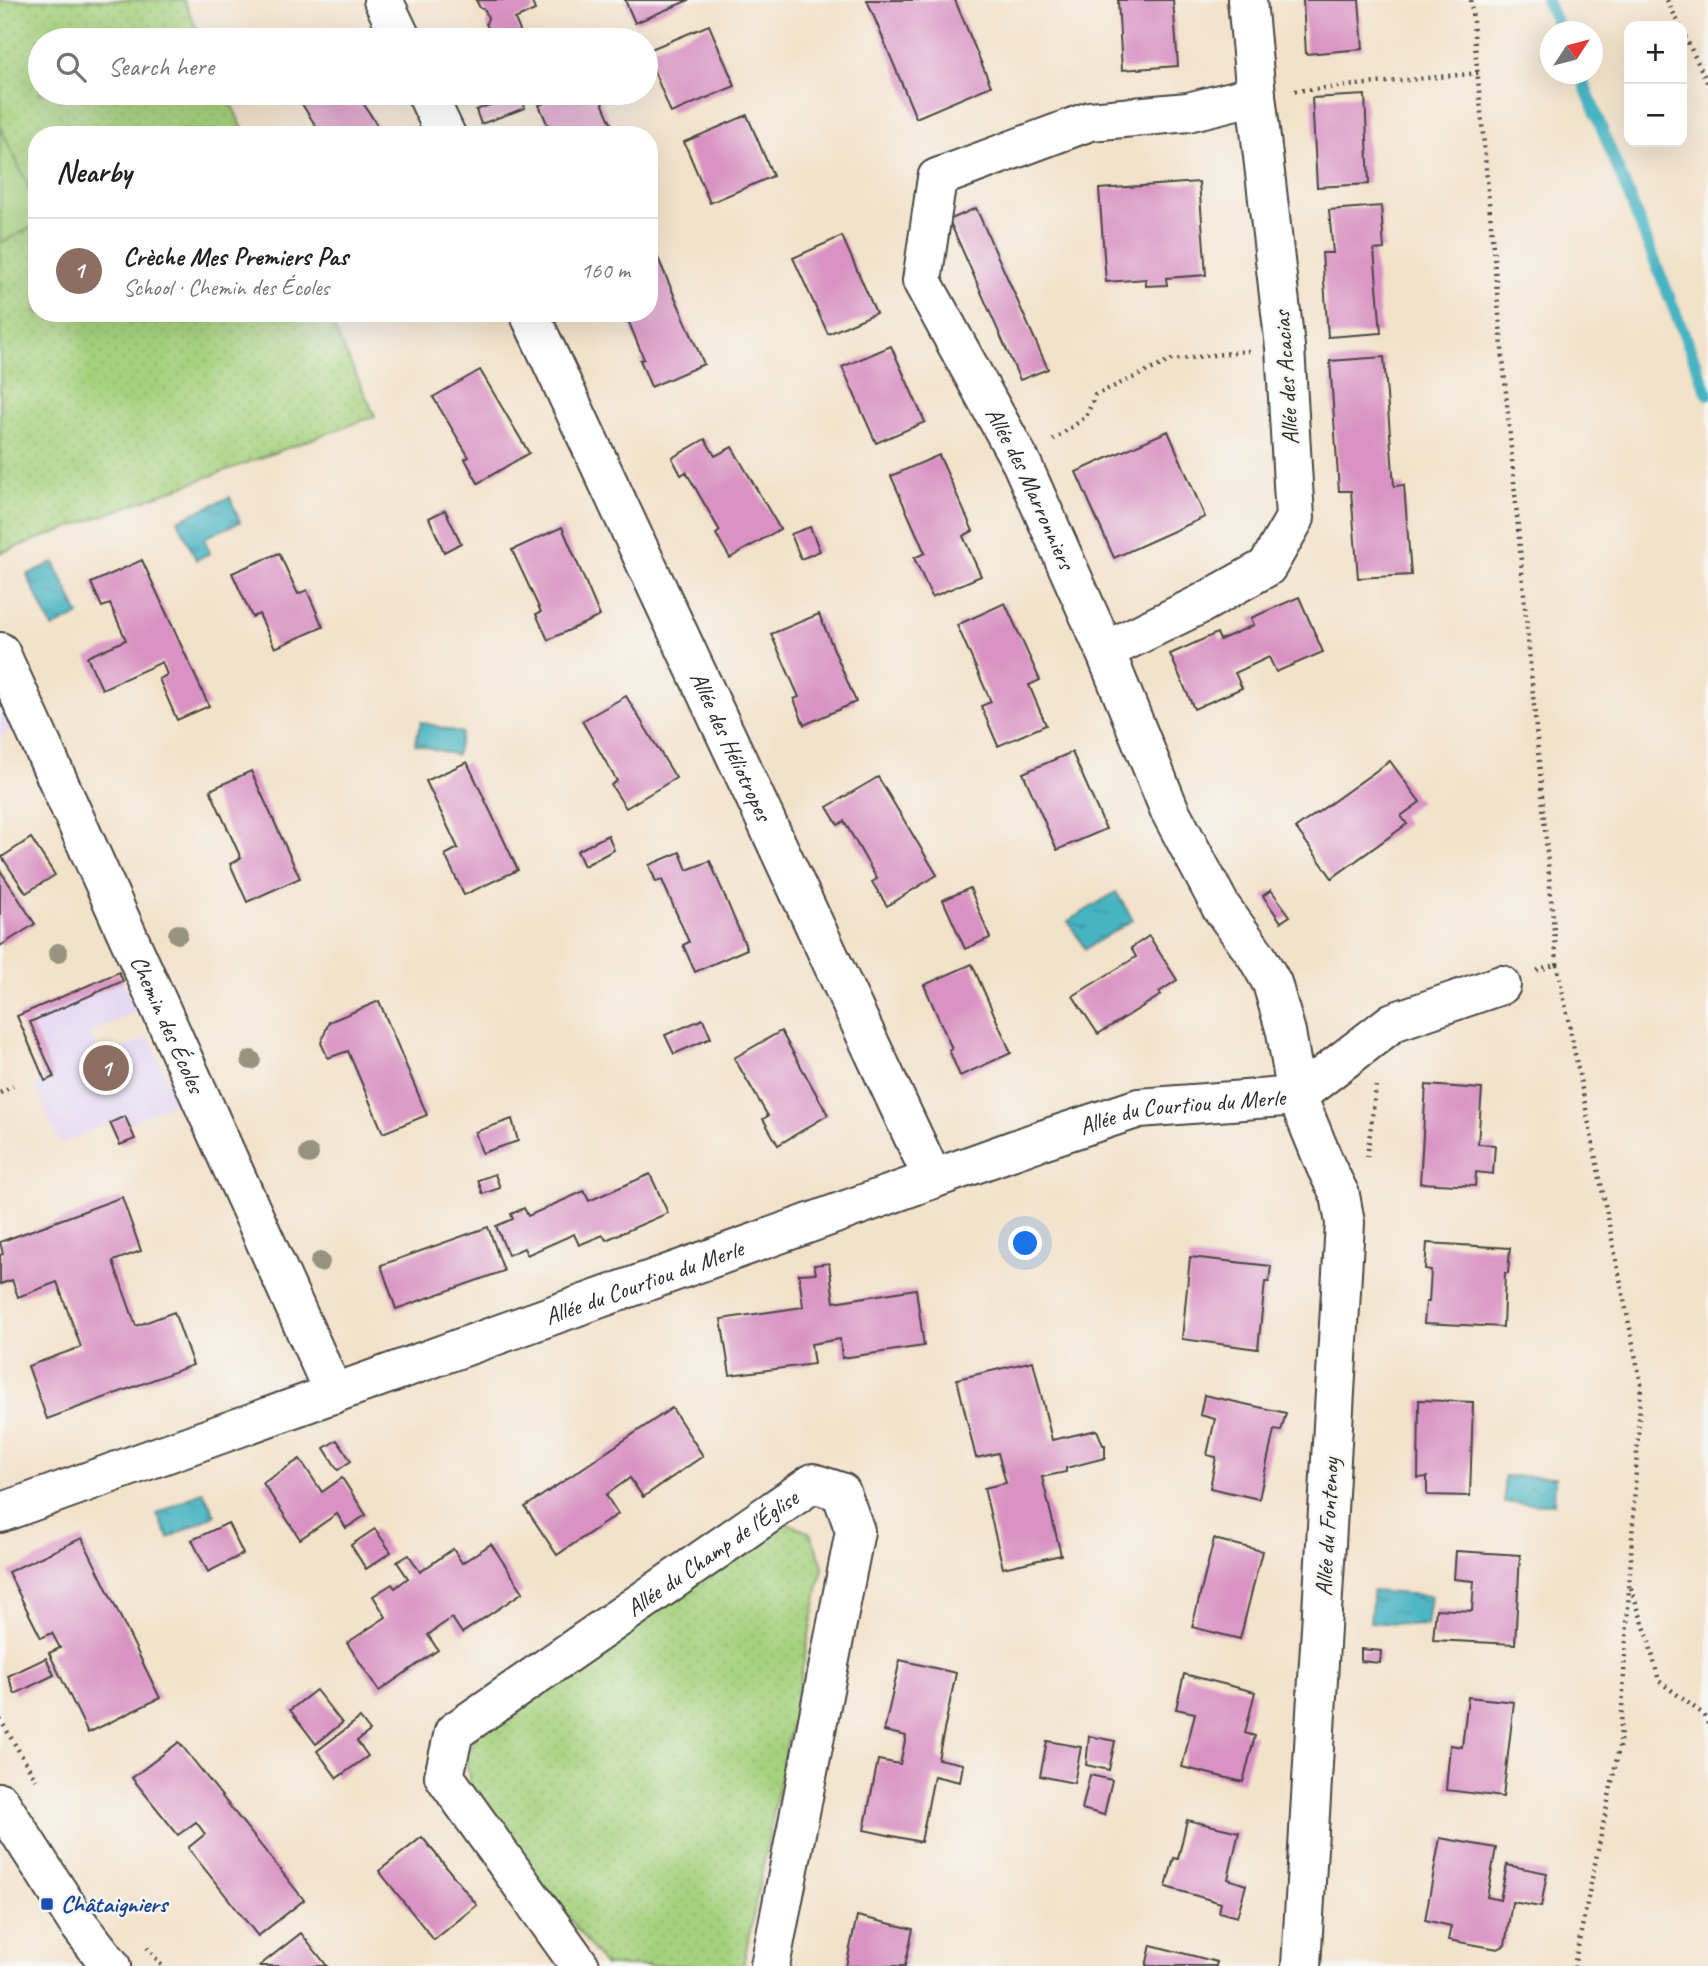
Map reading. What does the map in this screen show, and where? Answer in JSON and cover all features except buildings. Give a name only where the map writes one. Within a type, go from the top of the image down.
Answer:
[{"type":"street","points":[[383,0],[396,28]]},
{"type":"street","name":"Allée des Acacias","points":[[1105,651],[1267,567],[1295,518],[1285,347],[1247,0]]},
{"type":"street","name":"Allée des Marronniers","points":[[1256,95],[1188,112],[1090,121],[937,178],[922,281],[1022,464],[1105,651],[1170,811],[1221,907],[1256,955],[1272,983],[1286,1032],[1297,1097]]},
{"type":"street","points":[[432,105],[442,126]]},
{"type":"street","name":"Allée des Héliotropes","points":[[533,322],[933,1179]]},
{"type":"street","name":"Chemin des Écoles","points":[[0,652],[334,1394]]},
{"type":"street","points":[[1297,1097],[1393,1022],[1501,985]]},
{"type":"street","name":"Allée du Courtiou du Merle","points":[[0,1513],[933,1179],[1139,1108],[1297,1097]]},
{"type":"street","name":"Allée du Fontenoy","points":[[1297,1097],[1340,1195],[1345,1223],[1301,1966]]},
{"type":"street","name":"Allée du Champ de l'Église","points":[[580,1966],[444,1776],[454,1732],[813,1483],[841,1492],[855,1531],[770,1966]]},
{"type":"street","points":[[0,1802],[76,1922],[111,1966]]},
{"type":"path","points":[[1471,0],[1557,964],[1641,1384],[1620,1743],[1574,1966]]},
{"type":"path","points":[[1667,0],[1678,21]]},
{"type":"path","points":[[1687,40],[1708,84]]},
{"type":"path","points":[[1256,95],[1479,73]]},
{"type":"path","points":[[1022,464],[1086,416],[1095,395],[1171,360],[1285,347]]},
{"type":"path","points":[[1501,985],[1557,964]]},
{"type":"path","points":[[0,1093],[13,1086]]},
{"type":"path","points":[[1629,1584],[1648,1638],[1659,1681],[1703,1714],[1708,1724]]},
{"type":"path","points":[[0,1719],[39,1786]]},
{"type":"path","points":[[146,1945],[162,1966]]},
{"type":"shaded area","points":[[0,701],[13,728],[0,737]]},
{"type":"shaded area","points":[[123,981],[136,1012],[90,1032],[100,1058],[149,1037],[176,1102],[128,1123],[125,1116],[60,1144],[35,1086],[54,1077],[30,1022]]},
{"type":"green space","points":[[0,0],[184,0],[197,28],[28,28],[28,105],[232,105],[242,126],[28,126],[28,322],[331,322],[375,416],[0,553]]},
{"type":"green space","points":[[0,126],[28,186],[28,229],[0,243]]},
{"type":"green space","points":[[786,1523],[810,1533],[823,1565],[743,1966],[605,1966],[470,1786],[466,1758],[477,1733]]},
{"type":"water","points":[[230,497],[240,522],[204,538],[210,553],[196,560],[178,520]]},
{"type":"water","points":[[54,562],[79,615],[52,628],[27,575]]},
{"type":"water","points":[[421,722],[462,733],[456,755],[415,744]]},
{"type":"water","points":[[1116,892],[1133,920],[1085,949],[1068,921]]},
{"type":"water","points":[[1504,1476],[1555,1477],[1554,1504],[1504,1503]]},
{"type":"water","points":[[203,1491],[215,1515],[169,1538],[157,1514]]},
{"type":"water","points":[[1373,1591],[1431,1596],[1427,1626],[1370,1622]]},
{"type":"waterway","points":[[1546,0],[1556,21]]},
{"type":"waterway","points":[[1584,84],[1708,394]]},
{"type":"place","name":"Crèche Mes Premiers Pas","points":[[106,1068]]},
{"type":"place","name":"Châtaigniers","points":[[47,1904]]}]
